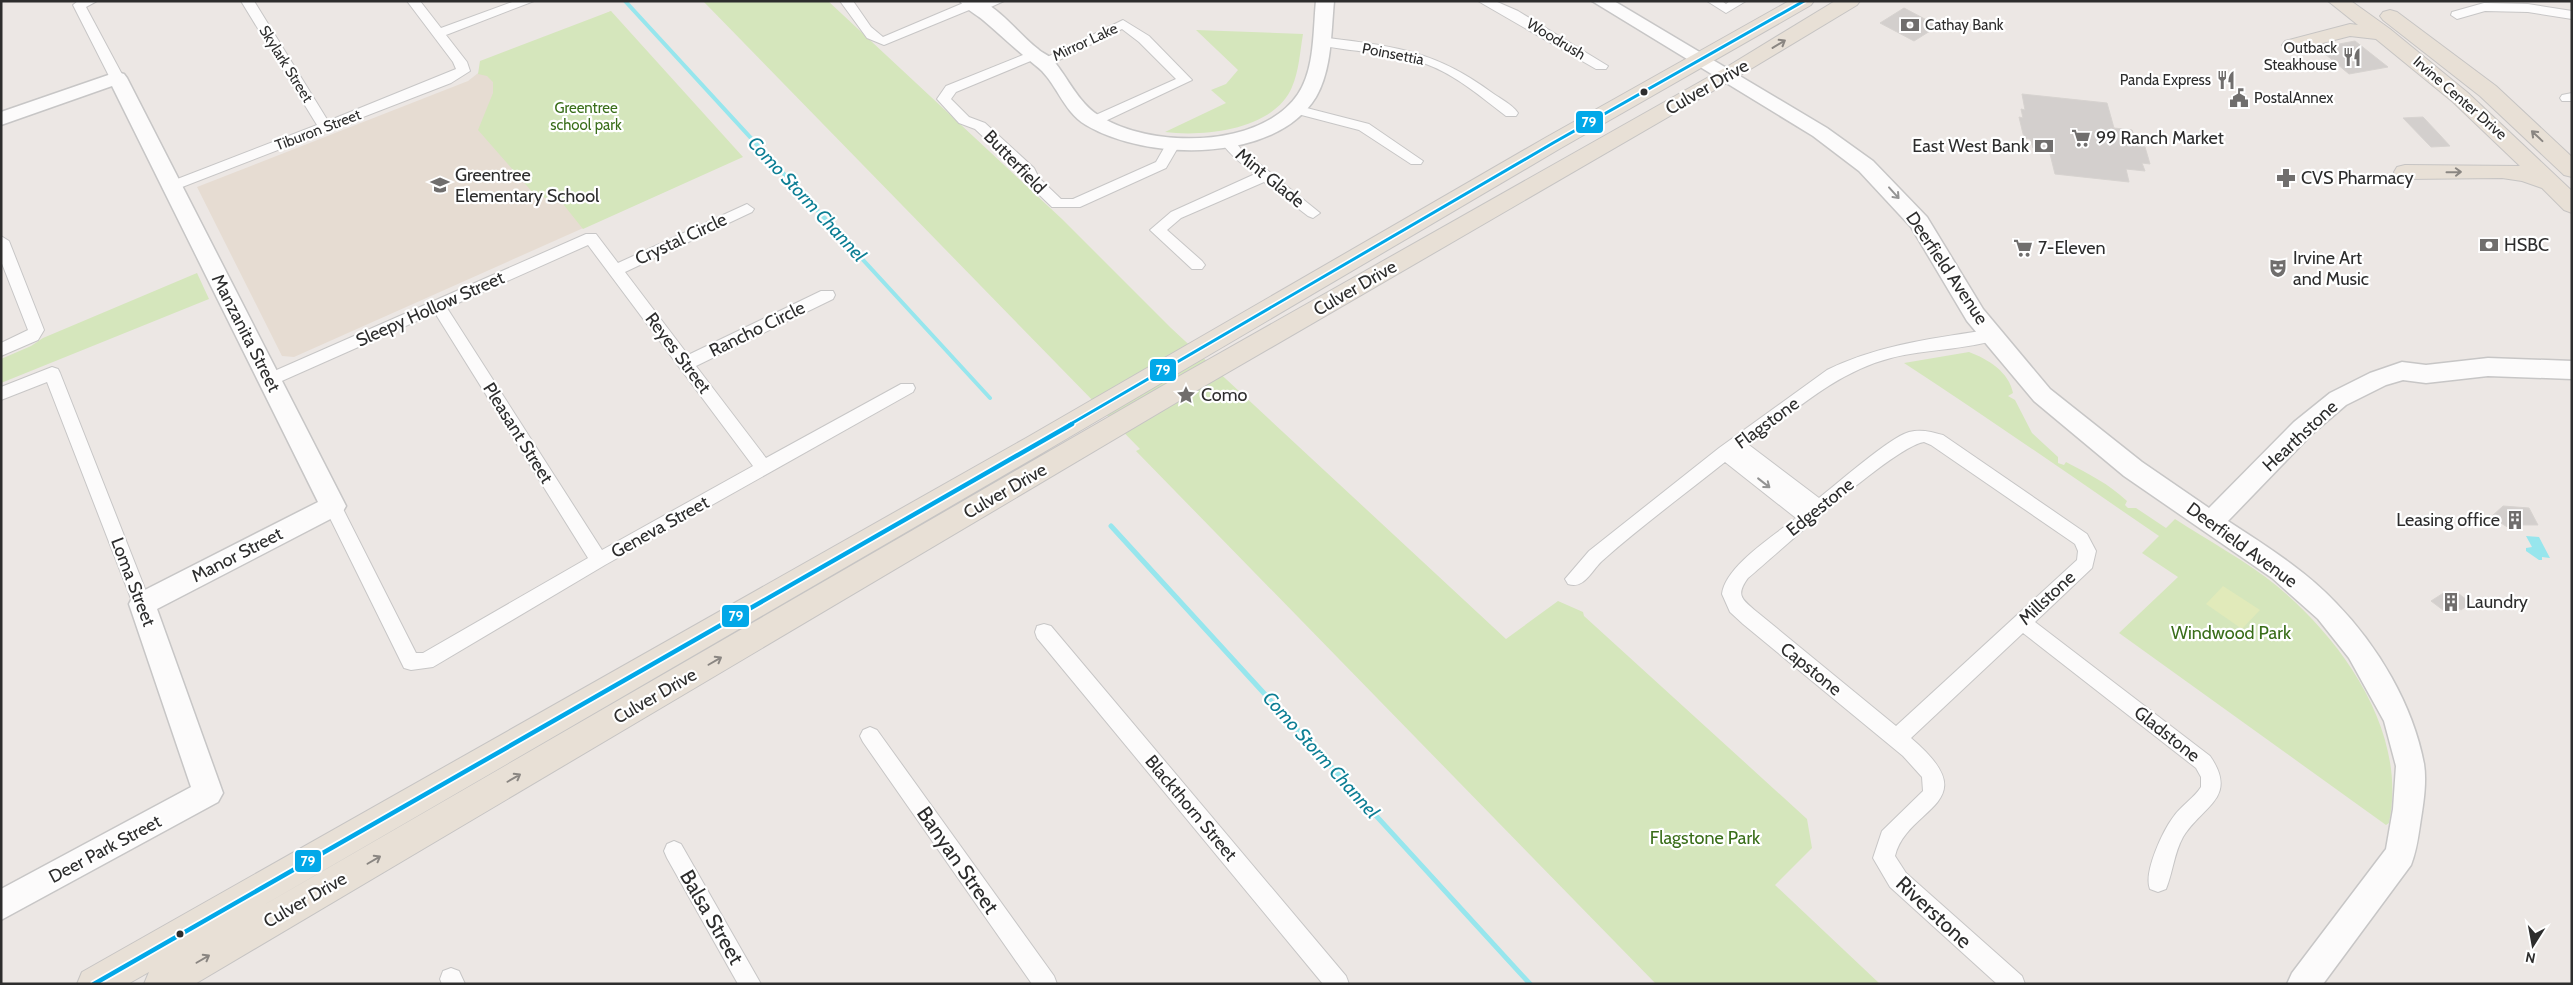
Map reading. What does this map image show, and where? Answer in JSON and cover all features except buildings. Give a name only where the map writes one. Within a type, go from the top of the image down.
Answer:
[{"type":"main road","name":"Culver Drive","points":[[161,984],[1196,378],[1719,65],[1804,1]]},
{"type":"main road","name":"Culver Drive","points":[[94,984],[1035,445],[1553,143],[1850,1]]},
{"type":"main road","points":[[2324,1],[2334,9],[2336,20],[2332,24]]},
{"type":"main road","name":"Irvine Center Drive","points":[[2338,1],[2364,9],[2432,47],[2488,91],[2572,170]]},
{"type":"main road","name":"Irvine Center Drive","points":[[2364,9],[2383,33],[2474,108],[2524,156],[2562,185],[2572,205]]},
{"type":"main road","points":[[2292,45],[2350,30],[2383,33]]},
{"type":"main road","points":[[2433,73],[2448,96],[2498,142],[2498,150],[2493,159]]},
{"type":"main road","points":[[2405,172],[2455,173],[2505,170],[2534,176],[2562,185]]},
{"type":"street","name":"Skylark Street","points":[[247,1],[325,127]]},
{"type":"street","points":[[413,1],[438,34],[528,1]]},
{"type":"street","points":[[846,1],[856,12],[860,23],[878,39],[884,41],[974,4],[998,1]]},
{"type":"street","points":[[974,4],[1038,58],[1079,111],[1115,131],[1173,144],[1228,142],[1266,130],[1295,109],[1307,96],[1313,77],[1321,41],[1325,1]]},
{"type":"street","name":"Woodrush","points":[[1484,1],[1513,14],[1601,66]]},
{"type":"street","name":"Deerfield Avenue","points":[[1601,1],[1719,65]]},
{"type":"street","name":"Deerfield Avenue","points":[[1622,1],[1829,138],[1885,184],[1920,222],[1975,315],[2042,395],[2070,420],[2133,469],[2281,570],[2326,611],[2359,650],[2381,686],[2398,721],[2410,766],[2408,809],[2400,855],[2303,984]]},
{"type":"street","points":[[1713,1],[1726,9],[1740,1]]},
{"type":"street","name":"Manzanita Street","points":[[85,3],[118,78],[411,662]]},
{"type":"street","points":[[2457,15],[2484,8],[2528,8],[2572,15]]},
{"type":"street","name":"Mirror Lake","points":[[1038,58],[1122,24],[1144,39],[1184,80],[1094,121]]},
{"type":"street","name":"Tiburon Street","points":[[172,186],[446,80],[463,71],[460,62],[438,34]]},
{"type":"street","name":"Poinsettia","points":[[1321,41],[1408,54],[1431,61],[1450,70],[1511,113]]},
{"type":"street","name":"Butterfield","points":[[1038,58],[951,89],[944,99],[964,120],[980,126],[1029,171],[1032,180],[1057,204],[1075,204],[1161,165],[1173,144]]},
{"type":"street","points":[[1,119],[118,78]]},
{"type":"street","points":[[1295,109],[1364,126],[1416,161]]},
{"type":"street","name":"Mint Glade","points":[[1228,142],[1236,152],[1313,213]]},
{"type":"street","points":[[1197,265],[1157,230],[1176,215],[1266,175]]},
{"type":"street","name":"Crystal Circle","points":[[615,270],[747,209]]},
{"type":"street","name":"Sleepy Hollow Street","points":[[269,380],[591,238]]},
{"type":"street","name":"Reyes Street","points":[[591,238],[687,363],[764,468]]},
{"type":"street","points":[[1,241],[36,330],[32,336],[1,350]]},
{"type":"street","name":"Rancho Circle","points":[[687,363],[828,295]]},
{"type":"street","name":"Pleasant Street","points":[[438,306],[599,560]]},
{"type":"street","name":"Flagstone","points":[[1574,579],[1595,556],[1731,449],[1846,366],[1896,350],[1994,336]]},
{"type":"street","name":"Hearthstone","points":[[2402,371],[2411,360],[2440,356],[2505,352],[2572,356]]},
{"type":"street","name":"Hearthstone","points":[[2211,522],[2303,428],[2338,399],[2378,379],[2402,371],[2426,374],[2488,367],[2572,370]]},
{"type":"street","name":"Loma Street","points":[[1,394],[52,373],[142,604],[208,793]]},
{"type":"street","name":"Geneva Street","points":[[411,662],[426,660],[599,560],[908,388]]},
{"type":"street","name":"Edgestone","points":[[1731,594],[1736,579],[1813,512],[1864,471],[1910,438],[1924,436]]},
{"type":"street","name":"Millstone","points":[[1896,739],[2086,563],[2087,551],[2081,539],[1937,440],[1924,436]]},
{"type":"street","points":[[1731,449],[1813,512]]},
{"type":"street","name":"Manor Street","points":[[142,604],[333,506]]},
{"type":"street","name":"Capstone","points":[[1731,594],[1737,606],[1750,618],[1896,739]]},
{"type":"street","name":"Gladstone","points":[[2022,622],[2203,762],[2210,772],[2212,780],[2210,790],[2179,825],[2164,855],[2158,882]]},
{"type":"street","name":"Blackthorn Street","points":[[1044,632],[1338,984]]},
{"type":"street","name":"Banyan Street","points":[[870,736],[1046,984]]},
{"type":"street","name":"Riverstone","points":[[1896,739],[1922,760],[1932,776],[1934,787],[1932,796],[1889,838],[1884,858],[1889,869],[1925,906],[2014,984]]},
{"type":"street","name":"Deer Park Street","points":[[1,905],[208,793]]},
{"type":"street","name":"Balsa Street","points":[[674,851],[750,984]]},
{"type":"shaded area","name":"Greentree Elementary School","points":[[611,11],[673,188],[294,357],[282,356],[197,187],[468,81],[482,70]]},
{"type":"green space","name":"Flagstone Park","points":[[703,1],[828,1],[1062,219],[1171,328],[1506,639],[1558,601],[1583,612],[1584,616],[1807,819],[1812,848],[1775,885],[1880,984],[1656,984],[1136,451],[1140,449]]},
{"type":"green space","name":"Greentree school park","points":[[611,11],[743,157],[583,229],[563,204],[534,194],[478,130],[493,93],[493,82],[487,76],[478,74],[480,61]]},
{"type":"green space","points":[[1196,30],[1303,34],[1298,68],[1292,87],[1283,101],[1270,113],[1236,128],[1199,133],[1165,132],[1226,103],[1211,90],[1226,84],[1238,70]]},
{"type":"green space","points":[[197,273],[209,299],[1,383],[1,359],[31,346],[43,338]]},
{"type":"green space","name":"Windwood Park","points":[[1969,352],[1997,367],[2007,379],[2013,393],[2008,396],[2015,400],[2032,433],[2058,457],[2058,463],[2064,465],[2066,462],[2106,484],[2127,501],[2125,505],[2128,508],[2136,508],[2166,528],[2175,519],[2240,560],[2277,586],[2302,608],[2325,633],[2365,691],[2379,723],[2389,755],[2392,789],[2389,823],[2386,825],[2119,633],[2178,577],[2142,553],[2159,536],[1904,363]]},
{"type":"green space","points":[[2223,586],[2260,610],[2242,629],[2206,604]]},
{"type":"water","points":[[2526,536],[2539,537],[2550,558],[2542,557],[2542,560],[2539,560],[2526,551],[2526,548],[2532,547]]},
{"type":"waterway","name":"Como Storm Channel","points":[[625,1],[990,398]]},
{"type":"waterway","name":"Como Storm Channel","points":[[1111,526],[1530,984]]},
{"type":"transit line","name":"79","points":[[94,984],[1035,445],[1553,143],[1804,1]]},
{"type":"place","name":"Cathay Bank","points":[[1910,25]]},
{"type":"place","name":"Outback Steakhouse","points":[[2352,57]]},
{"type":"place","name":"Panda Express","points":[[2226,80]]},
{"type":"place","name":"PostalAnnex","points":[[2239,98]]},
{"type":"place","name":"99 Ranch Market","points":[[2081,138]]},
{"type":"place","name":"East West Bank","points":[[2044,146]]},
{"type":"place","name":"CVS Pharmacy","points":[[2286,178]]},
{"type":"place","name":"Greentree Elementary School","points":[[440,185]]},
{"type":"place","name":"HSBC","points":[[2489,245]]},
{"type":"place","name":"7-Eleven","points":[[2023,248]]},
{"type":"place","name":"Irvine Art and Music","points":[[2278,268]]},
{"type":"place","name":"Como","points":[[1186,395]]},
{"type":"place","name":"Leasing office","points":[[2515,520]]},
{"type":"place","name":"Laundry","points":[[2451,602]]}]
